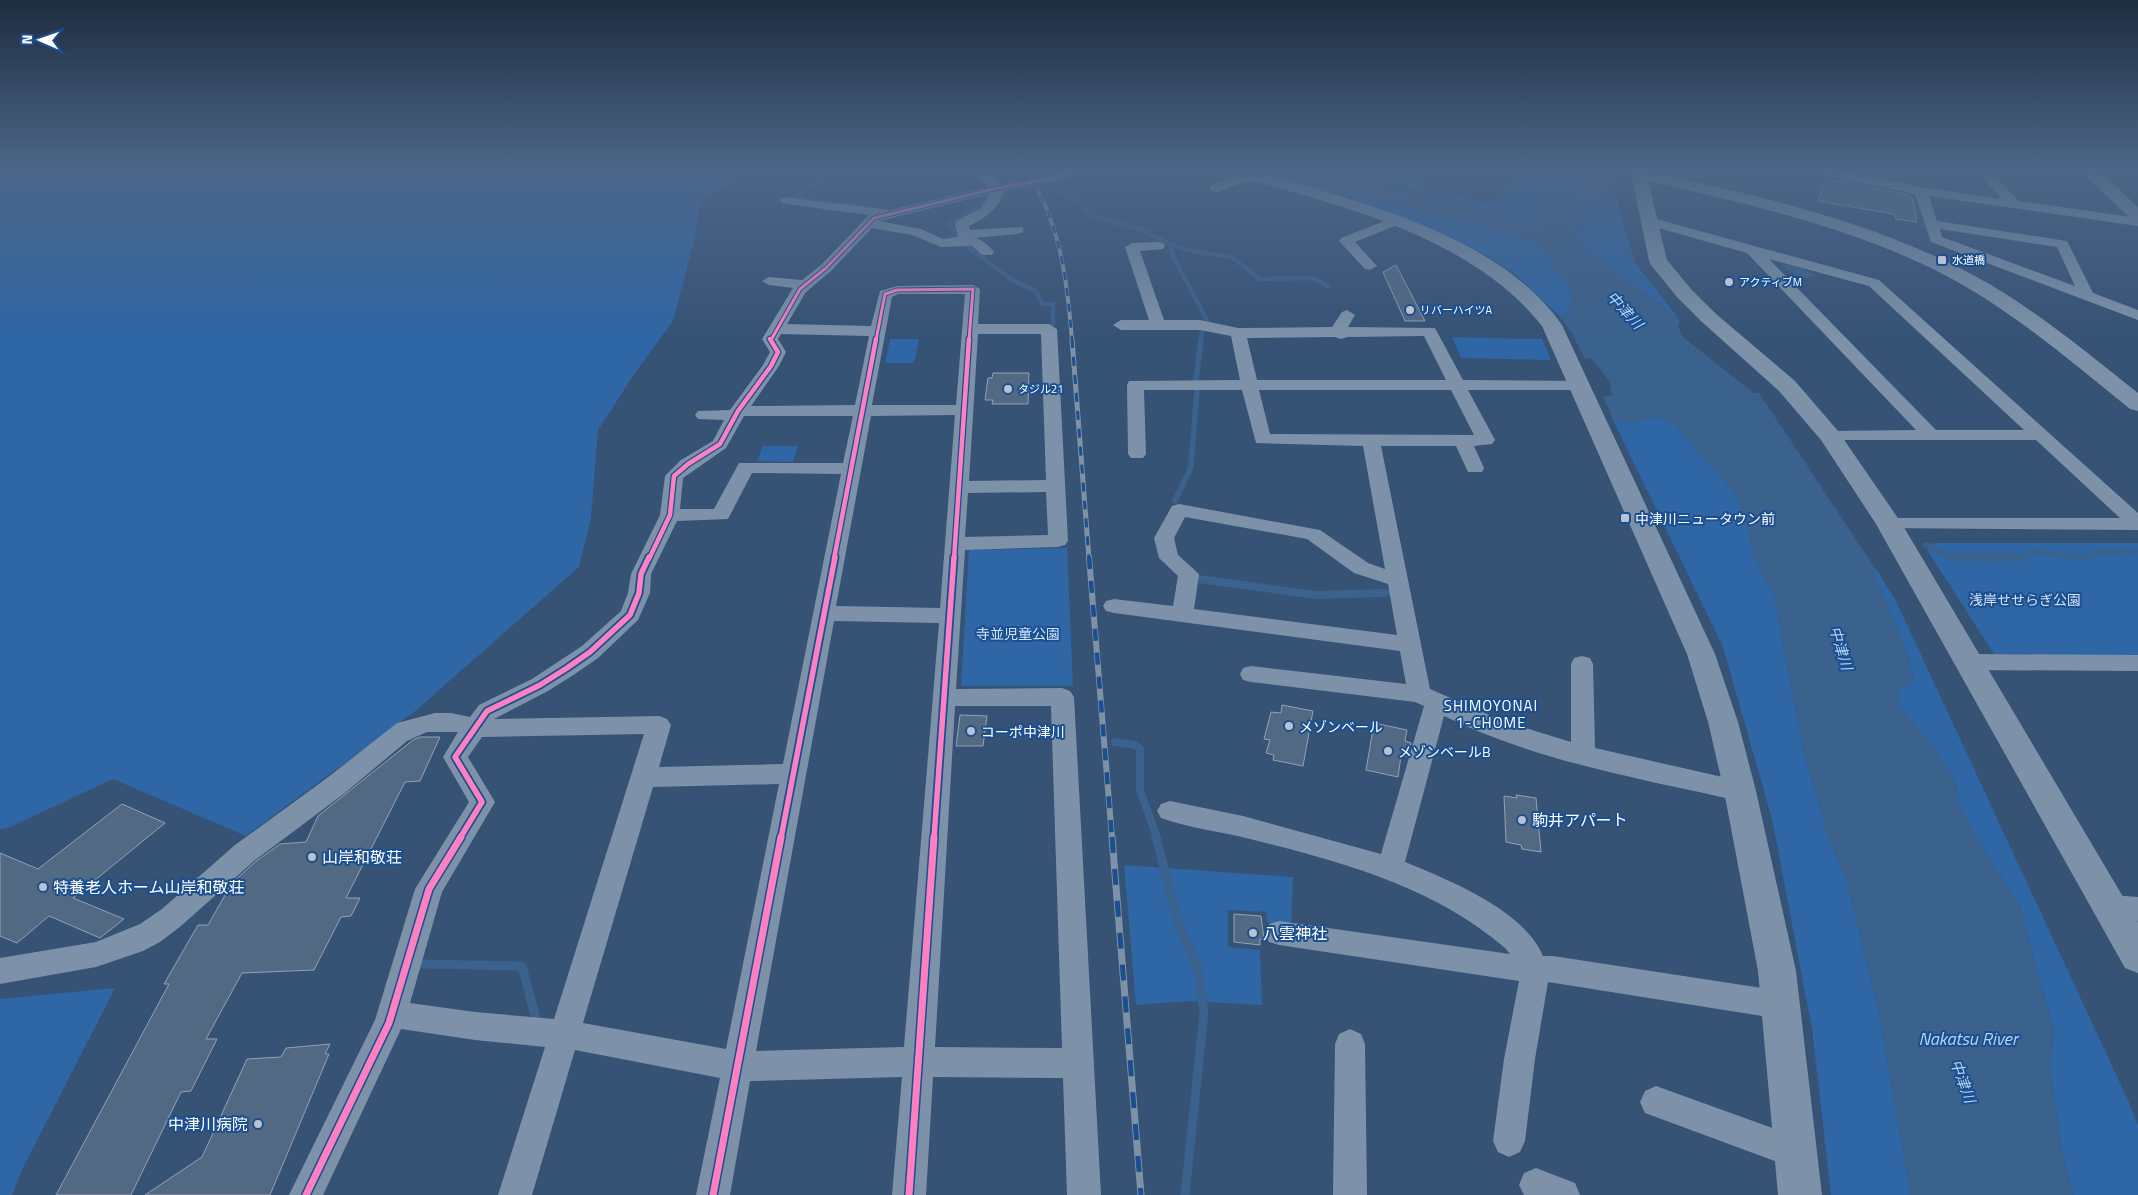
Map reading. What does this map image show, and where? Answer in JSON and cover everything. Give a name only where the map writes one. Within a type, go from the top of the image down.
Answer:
[{"type":"street","points":[[306,1195],[392,1014],[429,889],[482,802],[455,757],[473,728],[487,711],[540,685],[590,652],[630,615],[635,579],[641,574],[670,516],[674,476],[688,464],[720,444],[737,413],[771,366],[778,352],[770,339],[800,289],[826,268],[868,224]]},
{"type":"street","points":[[873,224],[916,232],[941,243],[956,244],[966,238],[1017,230]]},
{"type":"street","points":[[962,224],[966,238],[977,243],[987,252]]},
{"type":"street","points":[[1370,266],[1346,242],[1388,224]]},
{"type":"street","points":[[1396,224],[1463,252],[1514,284],[1552,325],[1702,654],[1723,722],[1740,790],[1777,972],[1800,1195]]},
{"type":"street","points":[[1650,224],[1658,261],[1684,293],[1708,317],[1781,380],[1830,436],[1889,524],[2138,956]]},
{"type":"street","points":[[1659,224],[1874,283],[2138,524],[1889,524]]},
{"type":"street","points":[[1834,224],[1876,238],[1944,267],[1977,285],[2037,324],[2138,404]]},
{"type":"street","points":[[2086,294],[2062,244],[1931,224],[1936,239],[2138,315]]},
{"type":"street","points":[[1158,246],[1132,247],[1158,325]]},
{"type":"street","points":[[1752,249],[1931,435]]},
{"type":"street","points":[[769,281],[805,285]]},
{"type":"street","points":[[713,1195],[770,884],[864,410],[876,331],[885,294],[897,290],[973,289],[948,616],[944,698],[909,1195]]},
{"type":"street","points":[[1341,334],[1339,329],[1348,315]]},
{"type":"street","points":[[1121,325],[1200,325],[1238,333],[1341,334],[1430,331],[1486,440],[1370,441],[1262,439],[1238,333]]},
{"type":"street","points":[[954,544],[1058,541],[1049,329],[970,329]]},
{"type":"street","points":[[776,330],[876,331]]},
{"type":"street","points":[[1138,454],[1134,385],[1581,385]]},
{"type":"street","points":[[704,415],[864,410],[964,410]]},
{"type":"street","points":[[1830,436],[2040,436]]},
{"type":"street","points":[[1462,440],[1475,468]]},
{"type":"street","points":[[1370,441],[1409,644],[1427,699],[1390,868]]},
{"type":"street","points":[[670,516],[722,515],[746,468],[851,469]]},
{"type":"street","points":[[959,487],[1056,486]]},
{"type":"street","points":[[1182,614],[1189,574],[1169,558],[1164,538],[1179,510],[1313,534],[1361,568],[1398,580]]},
{"type":"street","points":[[1114,606],[1409,644]]},
{"type":"street","points":[[824,613],[948,616]]},
{"type":"street","points":[[1970,662],[2138,663]]},
{"type":"street","points":[[1582,664],[1583,754]]},
{"type":"street","points":[[1251,674],[1427,699],[1538,742],[1740,790]]},
{"type":"street","points":[[944,698],[1062,697],[1084,1195]]},
{"type":"street","points":[[0,971],[65,961],[106,952],[149,934],[180,913],[201,888],[232,863],[332,789],[409,727],[434,722],[457,721],[473,728],[659,725],[515,1195]]},
{"type":"street","points":[[644,777],[793,774]]},
{"type":"street","points":[[1170,811],[1243,827],[1390,868],[1440,890],[1486,915],[1516,937],[1526,952],[1534,970],[1516,1079],[1509,1141]]},
{"type":"street","points":[[2111,908],[2138,909]]},
{"type":"street","points":[[1279,934],[1534,970],[1552,969],[1781,1005]]},
{"type":"street","points":[[392,1014],[475,1026],[565,1034],[738,1066],[919,1062],[1078,1063]]},
{"type":"street","points":[[1350,1044],[1350,1195]]},
{"type":"street","points":[[1656,1102],[1796,1153]]},
{"type":"green space","points":[[0,224],[697,224],[673,321],[635,373],[598,430],[591,517],[579,567],[414,712],[246,836],[113,779],[8,828],[0,829]]},
{"type":"green space","points":[[1415,224],[1486,224],[1536,243],[1552,259],[1554,269],[1566,278],[1573,290],[1570,313],[1559,316],[1515,274],[1484,254],[1448,236]]},
{"type":"green space","points":[[1585,224],[1623,224],[1635,263],[1680,320],[1643,291],[1595,258],[1580,241],[1577,232],[1582,231]]},
{"type":"green space","points":[[1452,337],[1542,339],[1551,360],[1461,358]]},
{"type":"green space","points":[[890,339],[919,339],[914,363],[885,363]]},
{"type":"green space","points":[[1652,416],[1671,422],[1734,491],[1749,531],[1754,556],[1774,595],[1804,753],[1828,835],[1847,881],[1878,1008],[1911,1195],[1831,1195],[1812,1029],[1772,819],[1723,647],[1613,420],[1636,423]]},
{"type":"green space","points":[[763,446],[798,446],[793,462],[757,461]]},
{"type":"green space","name":"浅岸せせらぎ公園","points":[[1933,543],[2138,543],[2138,656],[1994,654],[1927,550]]},
{"type":"green space","name":"寺並児童公園","points":[[1067,548],[1073,686],[961,686],[969,550]]},
{"type":"green space","points":[[1876,569],[1896,601],[2127,1098],[2138,1125],[2138,1195],[2073,1195],[2061,1147],[2050,1070],[2054,1031],[2019,904],[1982,847],[1961,808],[1954,779],[1936,751],[1899,706],[1896,692],[1914,681],[1906,650],[1873,573]]},
{"type":"green space","points":[[1124,865],[1293,877],[1291,925],[1267,922],[1266,912],[1228,910],[1228,947],[1260,950],[1262,1005],[1189,1001],[1136,1005]]},
{"type":"green space","points":[[115,988],[22,1170],[12,1195],[0,1195],[0,999]]},
{"type":"water","name":"Nakatsu River","points":[[1532,224],[1585,224],[1582,231],[1577,232],[1580,241],[1595,258],[1643,291],[1680,320],[1678,327],[1684,338],[1754,393],[1759,393],[1876,569],[1873,573],[1906,650],[1914,681],[1896,692],[1899,706],[1936,751],[1954,779],[1961,808],[1982,847],[2019,904],[2054,1031],[2050,1070],[2061,1147],[2073,1195],[1911,1195],[1878,1008],[1847,881],[1828,835],[1804,753],[1774,595],[1754,556],[1749,531],[1734,491],[1671,422],[1652,416],[1636,423],[1613,420],[1603,396],[1612,396],[1610,382],[1592,359],[1584,358],[1572,333],[1559,316],[1570,313],[1571,292],[1568,282],[1548,260],[1552,259],[1536,243],[1517,235]]},
{"type":"water","points":[[1782,264],[1802,268],[1816,275],[1807,278],[1798,276]]},
{"type":"building","points":[[1396,265],[1425,321],[1405,321],[1383,272]]},
{"type":"building","name":"タジル21","points":[[993,373],[1029,373],[1028,404],[992,404],[993,400],[985,400],[988,378],[992,378]]},
{"type":"building","name":"メゾンベール","points":[[1282,705],[1313,711],[1303,766],[1273,760],[1274,755],[1266,753],[1270,740],[1264,739],[1271,712],[1281,713]]},
{"type":"building","name":"コーポ中津川","points":[[960,715],[987,716],[983,746],[956,746]]},
{"type":"building","name":"メゾンベールB","points":[[1374,723],[1407,730],[1405,741],[1411,743],[1408,756],[1401,756],[1398,777],[1366,770]]},
{"type":"building","points":[[420,737],[440,737],[420,781],[405,782],[346,898],[360,898],[351,916],[341,917],[314,970],[242,973],[206,1039],[217,1039],[191,1091],[181,1092],[131,1195],[56,1195],[169,984],[164,984],[198,925],[208,925],[232,883],[255,862],[280,844],[306,842],[318,816],[413,740]]},
{"type":"building","name":"駒井アパート","points":[[1516,795],[1536,798],[1541,852],[1522,849],[1521,845],[1506,842],[1504,796],[1517,798]]},
{"type":"building","name":"特養老人ホーム山岸和敬荘","points":[[122,804],[165,823],[73,898],[124,919],[100,938],[49,916],[17,943],[0,936],[0,853],[38,869]]},
{"type":"building","name":"八雲神社","points":[[1234,914],[1261,916],[1264,939],[1260,939],[1260,945],[1234,942]]},
{"type":"building","points":[[330,1044],[325,1054],[329,1054],[270,1195],[145,1195],[202,1157],[247,1059],[281,1057],[286,1048]]},
{"type":"waterway","points":[[949,224],[958,239]]},
{"type":"waterway","points":[[1121,224],[1140,229],[1170,244]]},
{"type":"waterway","points":[[1503,224],[1554,233]]},
{"type":"waterway","points":[[964,244],[1012,280],[1036,291],[1042,304],[1053,304],[1053,324]]},
{"type":"waterway","points":[[1170,244],[1186,250],[1231,257],[1260,279],[1313,278],[1329,287]]},
{"type":"waterway","points":[[1170,244],[1173,256],[1208,322]]},
{"type":"waterway","points":[[1201,340],[1202,330]]},
{"type":"waterway","points":[[1196,380],[1201,339]]},
{"type":"waterway","points":[[1175,501],[1191,467],[1197,390]]},
{"type":"waterway","points":[[1926,545],[1959,559]]},
{"type":"waterway","points":[[1983,559],[2017,558],[2034,552],[2084,557],[2099,552],[2135,551]]},
{"type":"waterway","points":[[1952,557],[2019,557]]},
{"type":"waterway","points":[[1199,579],[1315,595],[1386,593]]},
{"type":"waterway","points":[[1115,742],[1135,745],[1140,749],[1140,790],[1157,838]]},
{"type":"waterway","points":[[1156,837],[1179,925],[1198,969],[1204,1012],[1185,1195]]},
{"type":"waterway","points":[[421,964],[522,966],[536,1019]]},
{"type":"railway","points":[[1052,224],[1064,272],[1072,340]]},
{"type":"railway","points":[[1072,339],[1089,559]]},
{"type":"railway","points":[[1089,557],[1112,838]]},
{"type":"railway","points":[[1112,837],[1141,1195]]},
{"type":"cycle path","points":[[306,1195],[389,1023],[429,889],[482,802],[455,757],[487,711],[540,685],[567,668],[590,652],[630,615],[639,593],[641,574],[670,515],[674,476],[688,464],[720,444],[738,411],[771,366],[778,352],[770,339],[800,289],[826,268],[868,224]]},
{"type":"cycle path","points":[[713,1195],[885,294],[897,290],[973,289],[909,1195]]},
{"type":"place","name":"水道橋","points":[[1942,260]]},
{"type":"place","name":"アクティブM","points":[[1729,282]]},
{"type":"place","name":"リバーハイツA","points":[[1410,310]]},
{"type":"place","name":"タジル21","points":[[1008,389]]},
{"type":"place","name":"中津川ニュータウン前","points":[[1625,518]]},
{"type":"place","name":"メゾンベール","points":[[1289,726]]},
{"type":"place","name":"コーポ中津川","points":[[971,731]]},
{"type":"place","name":"メゾンベールB","points":[[1388,751]]},
{"type":"place","name":"駒井アパート","points":[[1522,820]]},
{"type":"place","name":"山岸和敬荘","points":[[312,857]]},
{"type":"place","name":"特養老人ホーム山岸和敬荘","points":[[43,887]]},
{"type":"place","name":"八雲神社","points":[[1253,933]]},
{"type":"place","name":"中津川病院","points":[[258,1124]]},
{"type":"district","name":"SHIMOYONAI 1-CHOME","points":[[1491,714]]},
{"type":"water label","name":"中津川","points":[[1625,310]]},
{"type":"water label","name":"中津川","points":[[1841,648]]},
{"type":"water label","name":"中津川","points":[[1963,1081]]}]
